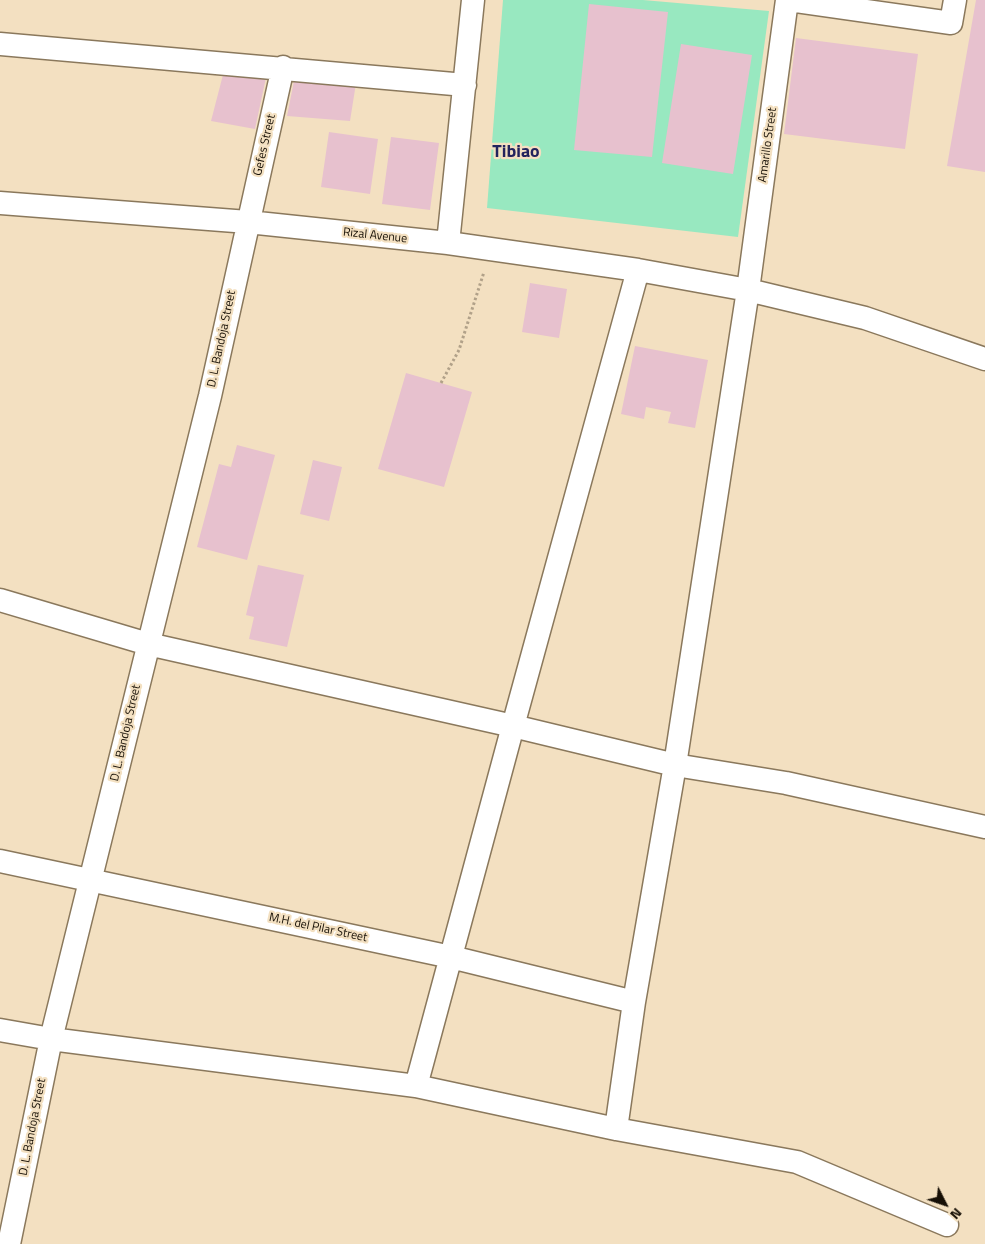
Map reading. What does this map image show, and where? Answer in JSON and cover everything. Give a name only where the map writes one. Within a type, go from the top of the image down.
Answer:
[{"type":"street","points":[[448,243],[472,0]]},
{"type":"street","points":[[788,0],[951,24],[954,0]]},
{"type":"street","name":"Amarillo Street","points":[[616,1129],[634,1002],[674,765],[748,290],[788,0]]},
{"type":"street","points":[[0,44],[464,85]]},
{"type":"street","name":"Gefes Street","points":[[248,222],[283,68]]},
{"type":"street","name":"Rizal Avenue","points":[[0,203],[248,222],[448,243],[638,270],[748,290],[865,318],[985,359]]},
{"type":"street","name":"D. L. Bandoja Street","points":[[9,1244],[51,1039],[210,396],[248,222]]},
{"type":"street","points":[[416,1086],[638,270]]},
{"type":"street","points":[[0,600],[148,644],[513,726],[674,765],[786,782],[985,827]]},
{"type":"street","name":"M.H. del Pilar Street","points":[[0,861],[451,957],[634,1002]]},
{"type":"street","points":[[0,1030],[51,1039],[416,1086],[616,1129],[797,1162],[947,1225]]},
{"type":"path","points":[[441,383],[459,350],[491,250]]},
{"type":"green space","points":[[503,0],[643,0],[769,11],[738,237],[487,208]]},
{"type":"building","points":[[976,0],[985,0],[985,172],[947,166]]},
{"type":"building","points":[[589,4],[668,12],[652,157],[574,150]]},
{"type":"building","points":[[796,38],[918,54],[905,149],[784,134]]},
{"type":"building","points":[[681,44],[752,55],[733,174],[662,163]]},
{"type":"building","points":[[225,67],[267,73],[255,129],[211,121]]},
{"type":"building","points":[[296,71],[357,77],[350,121],[287,116]]},
{"type":"building","points":[[329,132],[378,139],[370,194],[321,187]]},
{"type":"building","points":[[391,137],[439,143],[430,210],[382,204]]},
{"type":"building","points":[[530,283],[567,289],[559,338],[522,332]]},
{"type":"building","points":[[635,346],[708,360],[695,428],[668,423],[671,412],[646,407],[644,419],[621,414]]},
{"type":"building","points":[[406,373],[472,392],[444,487],[378,469]]},
{"type":"building","points":[[237,445],[275,455],[247,560],[197,547],[219,464],[231,467]]},
{"type":"building","points":[[313,460],[342,467],[329,521],[300,514]]},
{"type":"building","points":[[258,565],[304,575],[287,647],[249,639],[254,617],[246,615]]},
{"type":"district","name":"Tibiao","points":[[516,153]]}]
